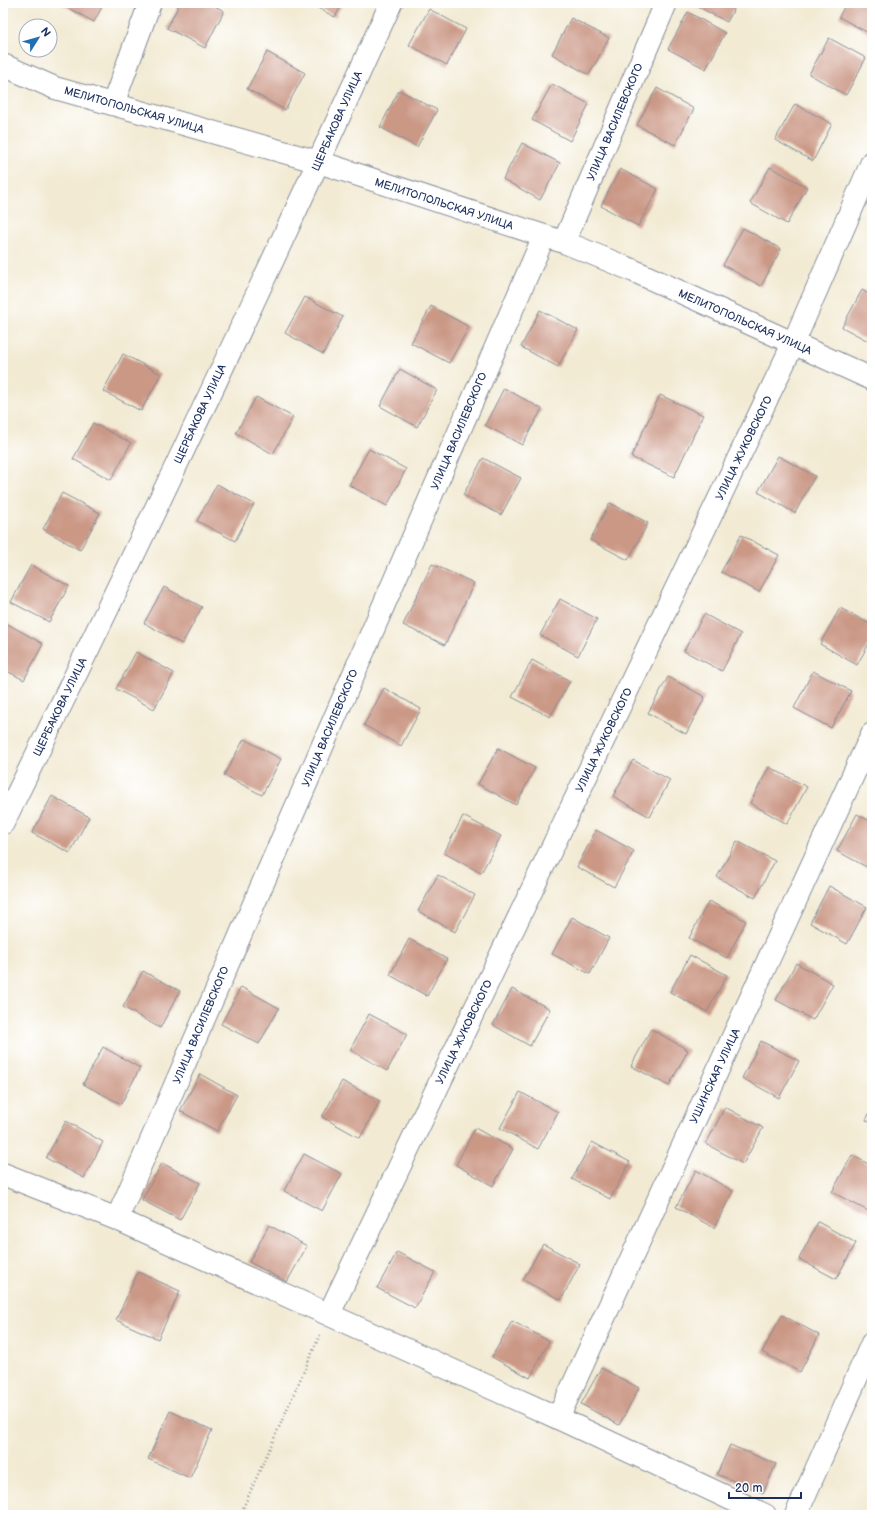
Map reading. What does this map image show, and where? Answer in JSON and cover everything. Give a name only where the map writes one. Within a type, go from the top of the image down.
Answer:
[{"type":"street","points":[[113,104],[150,3]]},
{"type":"street","name":"ЩЕРБАКОВА УЛИЦА","points":[[3,823],[96,635],[319,162],[391,3]]},
{"type":"street","name":"УЛИЦА ВАСИЛЕВСКОГО","points":[[117,1219],[554,239],[666,3]]},
{"type":"street","name":"МЕЛИТОПОЛЬСКАЯ УЛИЦА","points":[[3,65],[55,88],[319,162],[554,239],[632,270],[872,379]]},
{"type":"street","name":"УЛИЦА ЖУКОВСКОГО","points":[[329,1314],[793,344],[872,162]]},
{"type":"street","name":"УШИНСКАЯ УЛИЦА","points":[[558,1418],[872,734]]},
{"type":"street","points":[[3,1174],[117,1219],[558,1418],[766,1515]]},
{"type":"street","points":[[796,1515],[872,1343]]},
{"type":"path","points":[[240,1515],[329,1314]]},
{"type":"building","points":[[59,3],[104,3],[94,22]]},
{"type":"building","points":[[180,3],[209,3],[224,11],[205,48],[167,28]]},
{"type":"building","points":[[308,3],[343,3],[335,17]]},
{"type":"building","points":[[691,3],[737,3],[727,22]]},
{"type":"building","points":[[846,3],[872,3],[872,35],[839,17]]},
{"type":"building","points":[[429,9],[466,29],[447,65],[409,45]]},
{"type":"building","points":[[688,12],[725,33],[706,69],[668,49]]},
{"type":"building","points":[[571,18],[609,38],[589,75],[552,54]]},
{"type":"building","points":[[829,38],[866,58],[846,95],[809,74]]},
{"type":"building","points":[[267,52],[305,73],[285,110],[247,89]]},
{"type":"building","points":[[552,84],[589,104],[570,141],[532,120]]},
{"type":"building","points":[[657,88],[694,109],[675,145],[637,125]]},
{"type":"building","points":[[399,90],[437,110],[417,147],[380,127]]},
{"type":"building","points":[[795,104],[832,124],[813,161],[775,140]]},
{"type":"building","points":[[522,143],[560,163],[540,200],[503,179]]},
{"type":"building","points":[[770,167],[807,187],[787,224],[750,203]]},
{"type":"building","points":[[620,169],[658,189],[638,226],[601,206]]},
{"type":"building","points":[[743,228],[781,249],[761,286],[723,265]]},
{"type":"building","points":[[862,290],[872,296],[872,343],[842,327]]},
{"type":"building","points":[[305,297],[343,317],[323,354],[285,333]]},
{"type":"building","points":[[431,306],[469,327],[449,363],[411,343]]},
{"type":"building","points":[[540,310],[578,330],[558,367],[521,347]]},
{"type":"building","points":[[123,354],[161,374],[141,411],[103,391]]},
{"type":"building","points":[[400,369],[437,390],[417,427],[380,406]]},
{"type":"building","points":[[504,388],[542,409],[522,445],[485,425]]},
{"type":"building","points":[[660,395],[703,415],[674,477],[631,457]]},
{"type":"building","points":[[256,397],[293,417],[273,454],[236,433]]},
{"type":"building","points":[[93,423],[131,443],[111,480],[73,459]]},
{"type":"building","points":[[369,449],[406,469],[387,506],[349,485]]},
{"type":"building","points":[[778,456],[815,476],[795,513],[758,492]]},
{"type":"building","points":[[483,458],[521,478],[501,515],[463,495]]},
{"type":"building","points":[[217,484],[254,504],[235,541],[197,521]]},
{"type":"building","points":[[62,493],[100,513],[80,550],[43,529]]},
{"type":"building","points":[[610,503],[648,523],[628,560],[590,540]]},
{"type":"building","points":[[741,535],[779,555],[759,592],[721,572]]},
{"type":"building","points":[[432,564],[474,583],[445,645],[403,625]]},
{"type":"building","points":[[31,565],[69,586],[49,622],[11,602]]},
{"type":"building","points":[[164,587],[202,607],[182,644],[144,623]]},
{"type":"building","points":[[560,599],[597,619],[578,656],[540,635]]},
{"type":"building","points":[[840,608],[872,625],[872,638],[857,665],[820,644]]},
{"type":"building","points":[[704,614],[741,634],[722,671],[684,651]]},
{"type":"building","points":[[6,623],[43,644],[24,680],[3,669],[3,628]]},
{"type":"building","points":[[136,652],[174,673],[154,709],[116,689]]},
{"type":"building","points":[[532,660],[570,681],[550,717],[512,697]]},
{"type":"building","points":[[813,671],[851,691],[831,728],[794,708]]},
{"type":"building","points":[[668,677],[705,697],[686,734],[648,713]]},
{"type":"building","points":[[384,688],[421,709],[401,746],[364,725]]},
{"type":"building","points":[[244,739],[281,759],[262,795],[224,775]]},
{"type":"building","points":[[498,748],[535,768],[516,805],[478,784]]},
{"type":"building","points":[[633,760],[670,780],[650,817],[613,796]]},
{"type":"building","points":[[769,767],[807,787],[787,824],[750,803]]},
{"type":"building","points":[[52,796],[89,817],[70,853],[32,833]]},
{"type":"building","points":[[857,814],[872,822],[872,870],[837,851]]},
{"type":"building","points":[[463,816],[501,836],[481,873],[444,853]]},
{"type":"building","points":[[596,830],[634,851],[614,887],[577,867]]},
{"type":"building","points":[[737,841],[775,861],[755,898],[717,877]]},
{"type":"building","points":[[438,875],[475,895],[455,932],[418,911]]},
{"type":"building","points":[[829,886],[867,907],[847,944],[810,923]]},
{"type":"building","points":[[709,901],[746,921],[727,958],[689,938]]},
{"type":"building","points":[[572,917],[609,938],[590,974],[552,954]]},
{"type":"building","points":[[409,939],[447,959],[427,996],[390,975]]},
{"type":"building","points":[[690,955],[727,975],[707,1012],[670,992]]},
{"type":"building","points":[[796,963],[833,984],[813,1020],[776,1000]]},
{"type":"building","points":[[143,971],[180,991],[160,1028],[123,1007]]},
{"type":"building","points":[[241,987],[279,1008],[259,1044],[221,1024]]},
{"type":"building","points":[[512,989],[550,1009],[530,1046],[493,1025]]},
{"type":"building","points":[[369,1014],[407,1034],[387,1071],[350,1050]]},
{"type":"building","points":[[651,1029],[688,1050],[669,1086],[631,1066]]},
{"type":"building","points":[[761,1041],[799,1061],[779,1098],[742,1078]]},
{"type":"building","points":[[103,1047],[140,1068],[121,1104],[83,1084]]},
{"type":"building","points":[[200,1074],[237,1095],[217,1131],[180,1111]]},
{"type":"building","points":[[342,1081],[380,1101],[360,1138],[322,1117]]},
{"type":"building","points":[[520,1092],[558,1112],[538,1149],[500,1128]]},
{"type":"building","points":[[725,1107],[763,1128],[743,1164],[706,1144]]},
{"type":"building","points":[[872,1108],[872,1123],[866,1120]]},
{"type":"building","points":[[66,1121],[103,1142],[84,1178],[46,1158]]},
{"type":"building","points":[[475,1128],[513,1149],[493,1186],[456,1165]]},
{"type":"building","points":[[592,1142],[630,1162],[610,1199],[572,1179]]},
{"type":"building","points":[[304,1154],[342,1174],[322,1211],[284,1191]]},
{"type":"building","points":[[852,1155],[872,1166],[872,1208],[870,1212],[832,1192]]},
{"type":"building","points":[[162,1163],[200,1183],[180,1220],[142,1200]]},
{"type":"building","points":[[696,1170],[733,1191],[714,1228],[676,1207]]},
{"type":"building","points":[[818,1222],[856,1243],[836,1279],[799,1259]]},
{"type":"building","points":[[269,1225],[307,1246],[287,1282],[249,1262]]},
{"type":"building","points":[[543,1244],[580,1264],[561,1300],[523,1280]]},
{"type":"building","points":[[397,1252],[435,1272],[415,1308],[377,1288]]},
{"type":"building","points":[[138,1272],[180,1291],[158,1339],[116,1320]]},
{"type":"building","points":[[782,1315],[819,1335],[800,1372],[762,1352]]},
{"type":"building","points":[[512,1321],[549,1341],[530,1378],[492,1357]]},
{"type":"building","points":[[601,1368],[639,1388],[619,1425],[581,1404]]},
{"type":"building","points":[[170,1411],[212,1430],[190,1478],[148,1459]]},
{"type":"building","points":[[730,1445],[776,1464],[763,1493],[717,1474]]}]
